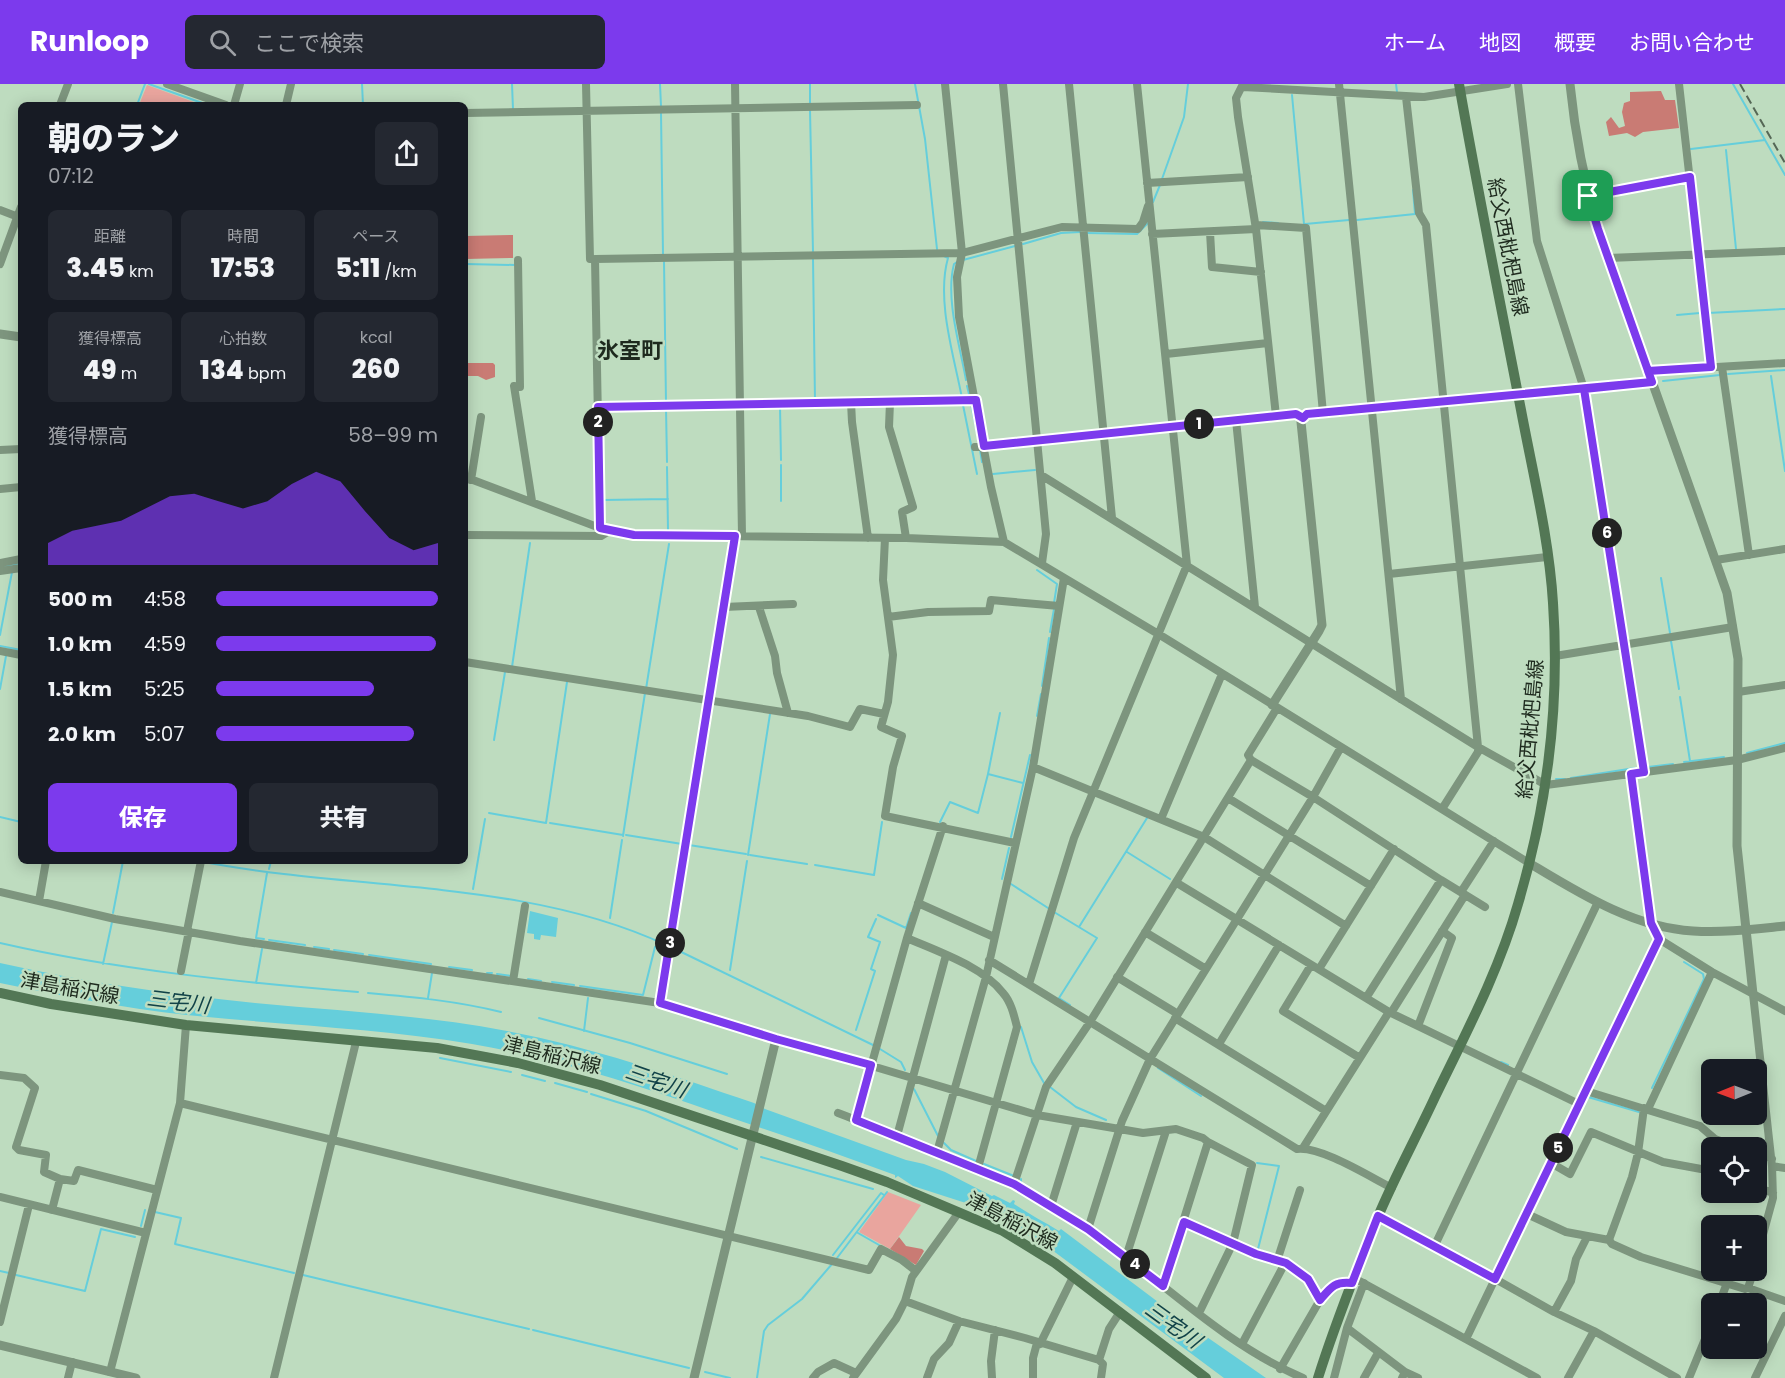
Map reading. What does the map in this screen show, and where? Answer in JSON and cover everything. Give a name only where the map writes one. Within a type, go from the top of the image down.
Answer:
[{"type":"main road","name":"給父西枇杷島線","points":[[1318,1378],[1357,1281],[1378,1216],[1459,1047],[1499,957],[1517,907],[1546,785],[1553,712],[1555,656],[1553,601],[1518,395],[1460,88]]},
{"type":"main road","name":"津島稲沢線","points":[[0,993],[51,1004],[186,1025],[437,1048],[518,1063],[600,1085],[753,1134],[887,1182],[1003,1231],[1073,1277],[1206,1378]]},
{"type":"street","points":[[61,102],[68,84]]},
{"type":"street","points":[[167,84],[185,87],[211,102]]},
{"type":"street","points":[[235,102],[240,84]]},
{"type":"street","points":[[287,102],[291,84]]},
{"type":"street","points":[[586,84],[590,259]]},
{"type":"street","points":[[660,1003],[724,607],[739,536],[740,404],[735,84]]},
{"type":"street","points":[[945,84],[962,253],[956,292],[991,488],[1004,542]]},
{"type":"street","points":[[1003,84],[1039,441],[1046,534],[1042,563]]},
{"type":"street","points":[[1069,84],[1112,518]]},
{"type":"street","points":[[1029,984],[1074,838],[1160,635],[1187,565],[1137,84]]},
{"type":"street","points":[[1339,84],[1401,699]]},
{"type":"street","points":[[1276,416],[1256,227],[1236,99],[1243,86],[1424,97],[1460,88],[1508,84]]},
{"type":"street","points":[[1518,84],[1537,241],[1584,389],[1644,772]]},
{"type":"street","points":[[1570,84],[1574,123],[1588,196],[1716,560],[1727,593],[1733,627],[1738,659],[1737,846],[1772,1162],[1773,1192],[1767,1225]]},
{"type":"street","points":[[1679,84],[1711,367]]},
{"type":"street","points":[[1406,97],[1419,213],[1426,225],[1478,747],[1478,752],[1442,809]]},
{"type":"street","points":[[468,113],[917,105]]},
{"type":"street","points":[[1147,183],[1248,177]]},
{"type":"street","points":[[1588,196],[1690,177]]},
{"type":"street","points":[[600,528],[595,259],[962,253],[1062,227],[1138,229],[1149,204]]},
{"type":"street","points":[[0,210],[18,217]]},
{"type":"street","points":[[0,264],[18,219]]},
{"type":"street","points":[[1152,234],[1207,230],[1210,232],[1256,227],[1306,228],[1323,413]]},
{"type":"street","points":[[1210,232],[1212,267],[1261,272]]},
{"type":"street","points":[[1608,258],[1785,251]]},
{"type":"street","points":[[518,260],[520,387],[514,386],[532,501]]},
{"type":"street","points":[[0,334],[18,337]]},
{"type":"street","points":[[1166,354],[1268,343]]},
{"type":"street","points":[[1648,371],[1785,363]]},
{"type":"street","points":[[1722,367],[1749,555]]},
{"type":"street","points":[[1485,907],[1251,760],[1248,754],[1322,625],[1301,422],[1307,414],[1652,382]]},
{"type":"street","points":[[598,407],[976,400]]},
{"type":"street","points":[[851,402],[868,538]]},
{"type":"street","points":[[890,402],[889,427],[913,507],[902,512],[906,538]]},
{"type":"street","points":[[975,447],[1296,414],[1303,418]]},
{"type":"street","points":[[481,417],[468,478],[609,531],[634,535],[906,538],[1004,542],[1160,635],[1529,863],[1598,902],[1651,923],[1692,931],[1746,930],[1785,926]]},
{"type":"street","points":[[1236,420],[1255,607]]},
{"type":"street","points":[[0,450],[18,449]]},
{"type":"street","points":[[1041,475],[1478,747],[1546,785],[1737,760],[1785,748]]},
{"type":"street","points":[[0,489],[18,487]]},
{"type":"street","points":[[468,535],[601,536],[609,531]]},
{"type":"street","points":[[885,538],[883,580],[893,655],[888,702],[881,727],[902,736],[893,767],[885,816],[943,826],[1015,843]]},
{"type":"street","points":[[1716,560],[1785,549]]},
{"type":"street","points":[[1389,574],[1547,557]]},
{"type":"street","points":[[0,563],[18,560]]},
{"type":"street","points":[[0,571],[18,568]]},
{"type":"street","points":[[937,1152],[986,977],[1033,767],[1064,578]]},
{"type":"street","points":[[888,617],[928,612],[989,611],[991,600],[1059,606]]},
{"type":"street","points":[[724,607],[793,604]]},
{"type":"street","points":[[759,607],[775,656],[777,673],[788,713]]},
{"type":"street","points":[[1555,656],[1733,627]]},
{"type":"street","points":[[0,651],[18,654]]},
{"type":"street","points":[[468,662],[808,716],[850,727],[860,709],[884,714]]},
{"type":"street","points":[[1161,819],[1222,674]]},
{"type":"street","points":[[1738,692],[1785,685]]},
{"type":"street","points":[[1088,1229],[1120,1128],[1150,1059],[1289,837],[1341,747]]},
{"type":"street","points":[[1014,1184],[1046,1086],[1177,883],[1251,760]]},
{"type":"street","points":[[1033,767],[1204,837],[1346,926]]},
{"type":"street","points":[[1631,774],[1651,923],[1659,939],[1712,972],[1785,1011]]},
{"type":"street","points":[[1228,798],[1371,886]]},
{"type":"street","points":[[856,1120],[907,938],[943,826]]},
{"type":"street","points":[[1303,1149],[1442,931],[1494,841]]},
{"type":"street","points":[[1319,969],[1394,849]]},
{"type":"street","points":[[39,901],[45,864]]},
{"type":"street","points":[[181,971],[200,864]]},
{"type":"street","points":[[1366,998],[1441,880]]},
{"type":"street","points":[[1177,883],[1390,1012],[1579,1104]]},
{"type":"street","points":[[0,892],[115,919],[660,1003],[1037,1115],[1143,1132],[1176,1129],[1184,1131],[1203,1138],[1252,1165],[1233,1243],[1199,1313]]},
{"type":"street","points":[[1435,1245],[1598,902]]},
{"type":"street","points":[[918,903],[994,937]]},
{"type":"street","points":[[513,981],[525,906]]},
{"type":"street","points":[[1418,1026],[1452,938],[1442,931]]},
{"type":"street","points":[[1145,932],[1206,969]]},
{"type":"street","points":[[907,938],[946,955],[986,977],[1003,993],[1012,1008],[1017,1027],[978,1168]]},
{"type":"street","points":[[1466,1339],[1659,939]]},
{"type":"street","points":[[1219,1044],[1279,945]]},
{"type":"street","points":[[897,1136],[946,955]]},
{"type":"street","points":[[989,960],[1297,1149],[1330,1157],[1392,1188]]},
{"type":"street","points":[[1311,965],[1283,1011],[1360,1058]]},
{"type":"street","points":[[1609,1240],[1632,1177],[1646,1109],[1712,972]]},
{"type":"street","points":[[1117,977],[1326,1111]]},
{"type":"street","points":[[110,1372],[180,1103],[186,1025]]},
{"type":"street","points":[[694,1378],[776,1039]]},
{"type":"street","points":[[274,1378],[356,1042]]},
{"type":"street","points":[[0,1075],[24,1078],[35,1088],[16,1147],[19,1150],[46,1155],[44,1172],[60,1179],[74,1181],[78,1170],[157,1190]]},
{"type":"street","points":[[1586,1091],[1700,1126],[1714,1137]]},
{"type":"street","points":[[180,1103],[869,1270],[881,1249],[902,1260],[916,1271]]},
{"type":"street","points":[[838,1113],[1014,1184],[1088,1229],[1242,1344],[1280,1369],[1303,1378]]},
{"type":"street","points":[[1051,1206],[1077,1122]]},
{"type":"street","points":[[1126,1257],[1166,1131]]},
{"type":"street","points":[[1551,1163],[1570,1174],[1591,1132],[1663,1162],[1701,1169]]},
{"type":"street","points":[[1163,1286],[1209,1142]]},
{"type":"street","points":[[1767,1159],[1785,1168]]},
{"type":"street","points":[[52,1210],[60,1179]]},
{"type":"street","points":[[1242,1344],[1281,1262],[1300,1190]]},
{"type":"street","points":[[1767,1190],[1773,1192]]},
{"type":"street","points":[[0,1197],[146,1233]]},
{"type":"street","points":[[0,1322],[28,1204]]},
{"type":"street","points":[[813,1378],[818,1372],[834,1363],[854,1375],[896,1319],[905,1301],[912,1277],[959,1212]]},
{"type":"street","points":[[1527,1214],[1566,1232],[1609,1240],[1612,1244],[1641,1257],[1785,1301]]},
{"type":"street","points":[[1378,1216],[1677,1378]]},
{"type":"street","points":[[1184,1222],[1281,1262],[1308,1279],[1320,1300]]},
{"type":"street","points":[[1554,1312],[1571,1281],[1576,1259],[1587,1237]]},
{"type":"street","points":[[1033,1378],[1033,1358],[1073,1277]]},
{"type":"street","points":[[1334,1378],[1357,1281]]},
{"type":"street","points":[[1280,1369],[1320,1300],[1336,1284],[1357,1281],[1537,1378]]},
{"type":"street","points":[[1748,1288],[1750,1281]]},
{"type":"street","points":[[1723,1293],[1727,1283]]},
{"type":"street","points":[[905,1301],[959,1321],[1099,1360],[1103,1364],[1101,1378]]},
{"type":"street","points":[[1099,1360],[1109,1329],[1120,1312]]},
{"type":"street","points":[[1755,1378],[1785,1316]]},
{"type":"street","points":[[927,1378],[934,1359],[949,1343],[959,1321]]},
{"type":"street","points":[[1347,1328],[1403,1375],[1418,1378]]},
{"type":"street","points":[[992,1378],[991,1361],[995,1330]]},
{"type":"street","points":[[1568,1378],[1594,1331]]},
{"type":"street","points":[[0,1344],[136,1378]]},
{"type":"street","points":[[1689,1378],[1701,1349]]},
{"type":"street","points":[[1364,1378],[1378,1353]]},
{"type":"street","points":[[68,1378],[72,1362]]},
{"type":"shaded area","points":[[147,85],[194,102],[140,102]]},
{"type":"shaded area","points":[[1661,91],[1665,100],[1675,100],[1679,128],[1643,132],[1635,137],[1627,133],[1609,136],[1606,122],[1611,117],[1619,128],[1625,126],[1622,112],[1624,103],[1630,101],[1630,92]]},
{"type":"shaded area","points":[[513,235],[513,258],[468,259],[468,236]]},
{"type":"shaded area","points":[[468,363],[493,363],[495,365],[495,377],[486,380],[478,376],[468,376]]},
{"type":"shaded area","points":[[888,1192],[921,1205],[890,1249],[859,1232]]},
{"type":"shaded area","points":[[899,1237],[906,1246],[924,1251],[916,1265],[890,1249]]},
{"type":"water","points":[[530,911],[558,918],[556,937],[541,935],[540,940],[534,939],[534,934],[527,933]]},
{"type":"water","name":"三宅川","points":[[0,963],[95,982],[191,996],[413,1017],[507,1031],[601,1053],[662,1072],[754,1103],[906,1160],[924,1164],[1010,1203],[1015,1201],[1014,1204],[1025,1211],[1059,1231],[1061,1229],[1178,1317],[1266,1378],[1224,1378],[1048,1247],[998,1218],[979,1209],[974,1210],[972,1205],[913,1186],[898,1176],[895,1178],[895,1175],[851,1159],[657,1092],[596,1073],[472,1044],[366,1030],[163,1012],[47,993],[0,983]]},
{"type":"waterway","points":[[138,102],[145,84]]},
{"type":"waterway","points":[[149,84],[199,102]]},
{"type":"waterway","points":[[362,84],[363,102]]},
{"type":"waterway","points":[[512,84],[513,109]]},
{"type":"waterway","points":[[660,84],[661,106]]},
{"type":"waterway","points":[[810,84],[810,104]]},
{"type":"waterway","points":[[915,84],[925,139],[937,249]]},
{"type":"waterway","points":[[1162,179],[1184,117],[1188,84]]},
{"type":"waterway","points":[[1396,84],[1397,92]]},
{"type":"waterway","points":[[1733,84],[1785,175]]},
{"type":"waterway","points":[[1292,95],[1304,224]]},
{"type":"waterway","points":[[810,110],[813,252]]},
{"type":"waterway","points":[[661,113],[663,254]]},
{"type":"waterway","points":[[1691,149],[1765,140]]},
{"type":"waterway","points":[[1726,150],[1736,249]]},
{"type":"waterway","points":[[1153,202],[1160,185]]},
{"type":"waterway","points":[[1357,220],[1415,214],[1413,190]]},
{"type":"waterway","points":[[1305,224],[1349,220]]},
{"type":"waterway","points":[[1263,222],[1278,223]]},
{"type":"waterway","points":[[1087,233],[1137,234],[1148,223]]},
{"type":"waterway","points":[[1023,244],[1061,233],[1080,232]]},
{"type":"waterway","points":[[963,260],[1015,246]]},
{"type":"waterway","points":[[944,256],[948,258],[945,274],[945,310],[962,398],[960,398]]},
{"type":"waterway","points":[[813,258],[815,401]]},
{"type":"waterway","points":[[664,261],[666,403]]},
{"type":"waterway","points":[[957,262],[954,264],[952,277],[952,307],[966,380]]},
{"type":"waterway","points":[[468,264],[515,265]]},
{"type":"waterway","points":[[1708,313],[1785,309]]},
{"type":"waterway","points":[[1677,315],[1700,313]]},
{"type":"waterway","points":[[1728,374],[1785,370]]},
{"type":"waterway","points":[[1663,381],[1720,375]]},
{"type":"waterway","points":[[1771,376],[1785,471]]},
{"type":"waterway","points":[[967,386],[970,398]]},
{"type":"waterway","points":[[971,403],[979,443]]},
{"type":"waterway","points":[[963,405],[977,474]]},
{"type":"waterway","points":[[780,406],[781,460]]},
{"type":"waterway","points":[[666,408],[667,462]]},
{"type":"waterway","points":[[980,450],[982,462]]},
{"type":"waterway","points":[[781,465],[781,501]]},
{"type":"waterway","points":[[667,467],[668,530]]},
{"type":"waterway","points":[[993,474],[1035,470]]},
{"type":"waterway","points":[[603,500],[668,499]]},
{"type":"waterway","points":[[512,667],[530,543]]},
{"type":"waterway","points":[[646,689],[669,544]]},
{"type":"waterway","points":[[0,567],[18,564]]},
{"type":"waterway","points":[[1037,570],[1057,584],[1054,603]]},
{"type":"waterway","points":[[0,635],[12,572]]},
{"type":"waterway","points":[[1661,578],[1670,633]]},
{"type":"waterway","points":[[1050,632],[1054,609]]},
{"type":"waterway","points":[[1042,686],[1049,638]]},
{"type":"waterway","points":[[1671,641],[1679,689]]},
{"type":"waterway","points":[[0,646],[18,649]]},
{"type":"waterway","points":[[0,689],[6,656]]},
{"type":"waterway","points":[[494,740],[505,672]]},
{"type":"waterway","points":[[489,813],[546,823],[567,682]]},
{"type":"waterway","points":[[623,836],[645,693]]},
{"type":"waterway","points":[[1037,716],[1041,694]]},
{"type":"waterway","points":[[1680,697],[1690,761]]},
{"type":"waterway","points":[[988,774],[1000,713]]},
{"type":"waterway","points":[[748,855],[770,714]]},
{"type":"waterway","points":[[1747,753],[1785,743]]},
{"type":"waterway","points":[[1011,837],[1030,755]]},
{"type":"waterway","points":[[1684,762],[1724,757]]},
{"type":"waterway","points":[[1648,767],[1673,764]]},
{"type":"waterway","points":[[1571,778],[1635,768]]},
{"type":"waterway","points":[[940,822],[950,802],[978,813],[988,774],[1023,783]]},
{"type":"waterway","points":[[1556,779],[1565,779]]},
{"type":"waterway","points":[[0,817],[18,821]]},
{"type":"waterway","points":[[1079,927],[1147,818]]},
{"type":"waterway","points":[[473,889],[485,819]]},
{"type":"waterway","points":[[815,865],[874,875],[882,822]]},
{"type":"waterway","points":[[550,823],[623,835]]},
{"type":"waterway","points":[[626,835],[682,844]]},
{"type":"waterway","points":[[610,918],[622,840]]},
{"type":"waterway","points":[[689,845],[746,854]]},
{"type":"waterway","points":[[1002,879],[1009,848]]},
{"type":"waterway","points":[[1127,852],[1170,879]]},
{"type":"waterway","points":[[750,855],[807,864]]},
{"type":"waterway","points":[[730,970],[747,861]]},
{"type":"waterway","points":[[113,913],[122,864]]},
{"type":"waterway","points":[[217,864],[320,878],[498,897],[556,908],[612,924],[666,945]]},
{"type":"waterway","points":[[269,869],[270,864]]},
{"type":"waterway","points":[[264,939],[256,938],[267,873]]},
{"type":"waterway","points":[[1011,884],[1048,908]]},
{"type":"waterway","points":[[1054,912],[1097,938],[1059,998],[1070,1005]]},
{"type":"waterway","points":[[878,915],[906,928],[911,913]]},
{"type":"waterway","points":[[856,1030],[875,971],[871,969],[880,942],[868,937],[876,919]]},
{"type":"waterway","points":[[103,964],[112,922]]},
{"type":"waterway","points":[[269,940],[305,945]]},
{"type":"waterway","points":[[0,943],[133,968],[358,992]]},
{"type":"waterway","points":[[314,947],[329,949]]},
{"type":"waterway","points":[[580,986],[643,995],[655,947]]},
{"type":"waterway","points":[[671,947],[873,1045]]},
{"type":"waterway","points":[[256,983],[262,949]]},
{"type":"waterway","points":[[334,950],[363,954]]},
{"type":"waterway","points":[[369,955],[431,964]]},
{"type":"waterway","points":[[1652,1088],[1704,979],[1703,974],[1684,962]]},
{"type":"waterway","points":[[449,967],[472,970]]},
{"type":"waterway","points":[[428,998],[432,973]]},
{"type":"waterway","points":[[487,973],[492,973]]},
{"type":"waterway","points":[[497,974],[511,976]]},
{"type":"waterway","points":[[528,979],[541,981]]},
{"type":"waterway","points":[[552,982],[574,985]]},
{"type":"waterway","points":[[368,993],[451,1002],[501,1012]]},
{"type":"waterway","points":[[584,1031],[588,998]]},
{"type":"waterway","points":[[539,1018],[630,1043],[727,1074]]},
{"type":"waterway","points":[[1021,1027],[1032,1062],[1044,1083]]},
{"type":"waterway","points":[[880,1049],[901,1062],[905,1070]]},
{"type":"waterway","points":[[440,1058],[511,1072]]},
{"type":"waterway","points":[[1501,1062],[1508,1065]]},
{"type":"waterway","points":[[1158,1068],[1201,1096]]},
{"type":"waterway","points":[[522,1075],[545,1081]]},
{"type":"waterway","points":[[555,1083],[587,1092]]},
{"type":"waterway","points":[[1050,1087],[1076,1107],[1106,1120]]},
{"type":"waterway","points":[[914,1089],[938,1136]]},
{"type":"waterway","points":[[591,1094],[646,1111],[737,1149]]},
{"type":"waterway","points":[[1588,1097],[1639,1112]]},
{"type":"waterway","points":[[944,1143],[951,1150],[976,1161]]},
{"type":"waterway","points":[[761,1157],[873,1189]]},
{"type":"waterway","points":[[1257,1163],[1279,1166],[1258,1249]]},
{"type":"waterway","points":[[984,1164],[1014,1176]]},
{"type":"waterway","points":[[837,1258],[887,1192]]},
{"type":"waterway","points":[[833,1255],[881,1193],[884,1195]]},
{"type":"waterway","points":[[141,1226],[145,1210]]},
{"type":"waterway","points":[[155,1212],[181,1218],[175,1244],[294,1273]]},
{"type":"waterway","points":[[16,1275],[85,1291],[101,1229],[135,1237]]},
{"type":"waterway","points":[[858,1233],[879,1245]]},
{"type":"waterway","points":[[757,1378],[764,1331],[768,1325],[802,1299],[832,1264]]},
{"type":"waterway","points":[[0,1271],[9,1273]]},
{"type":"waterway","points":[[303,1275],[529,1329]]},
{"type":"waterway","points":[[533,1330],[689,1368]]},
{"type":"waterway","points":[[705,1372],[730,1378]]},
{"type":"railway","points":[[1740,84],[1785,163]]},
{"type":"district","name":"氷室町","points":[[630,350]]},
{"type":"route","points":[[1588,196],[1598,229],[1652,382],[1307,414],[1303,418],[1296,414],[984,446],[976,400],[598,407],[600,528],[634,535],[735,536],[660,1003],[776,1039],[871,1065],[856,1120],[1014,1184],[1088,1229],[1163,1286],[1184,1222],[1256,1254],[1286,1263],[1308,1279],[1320,1300],[1336,1284],[1352,1283],[1378,1216],[1495,1279],[1659,939],[1651,923],[1631,774],[1644,772],[1584,389],[1652,382],[1648,371],[1711,367],[1690,177],[1588,196]]}]
